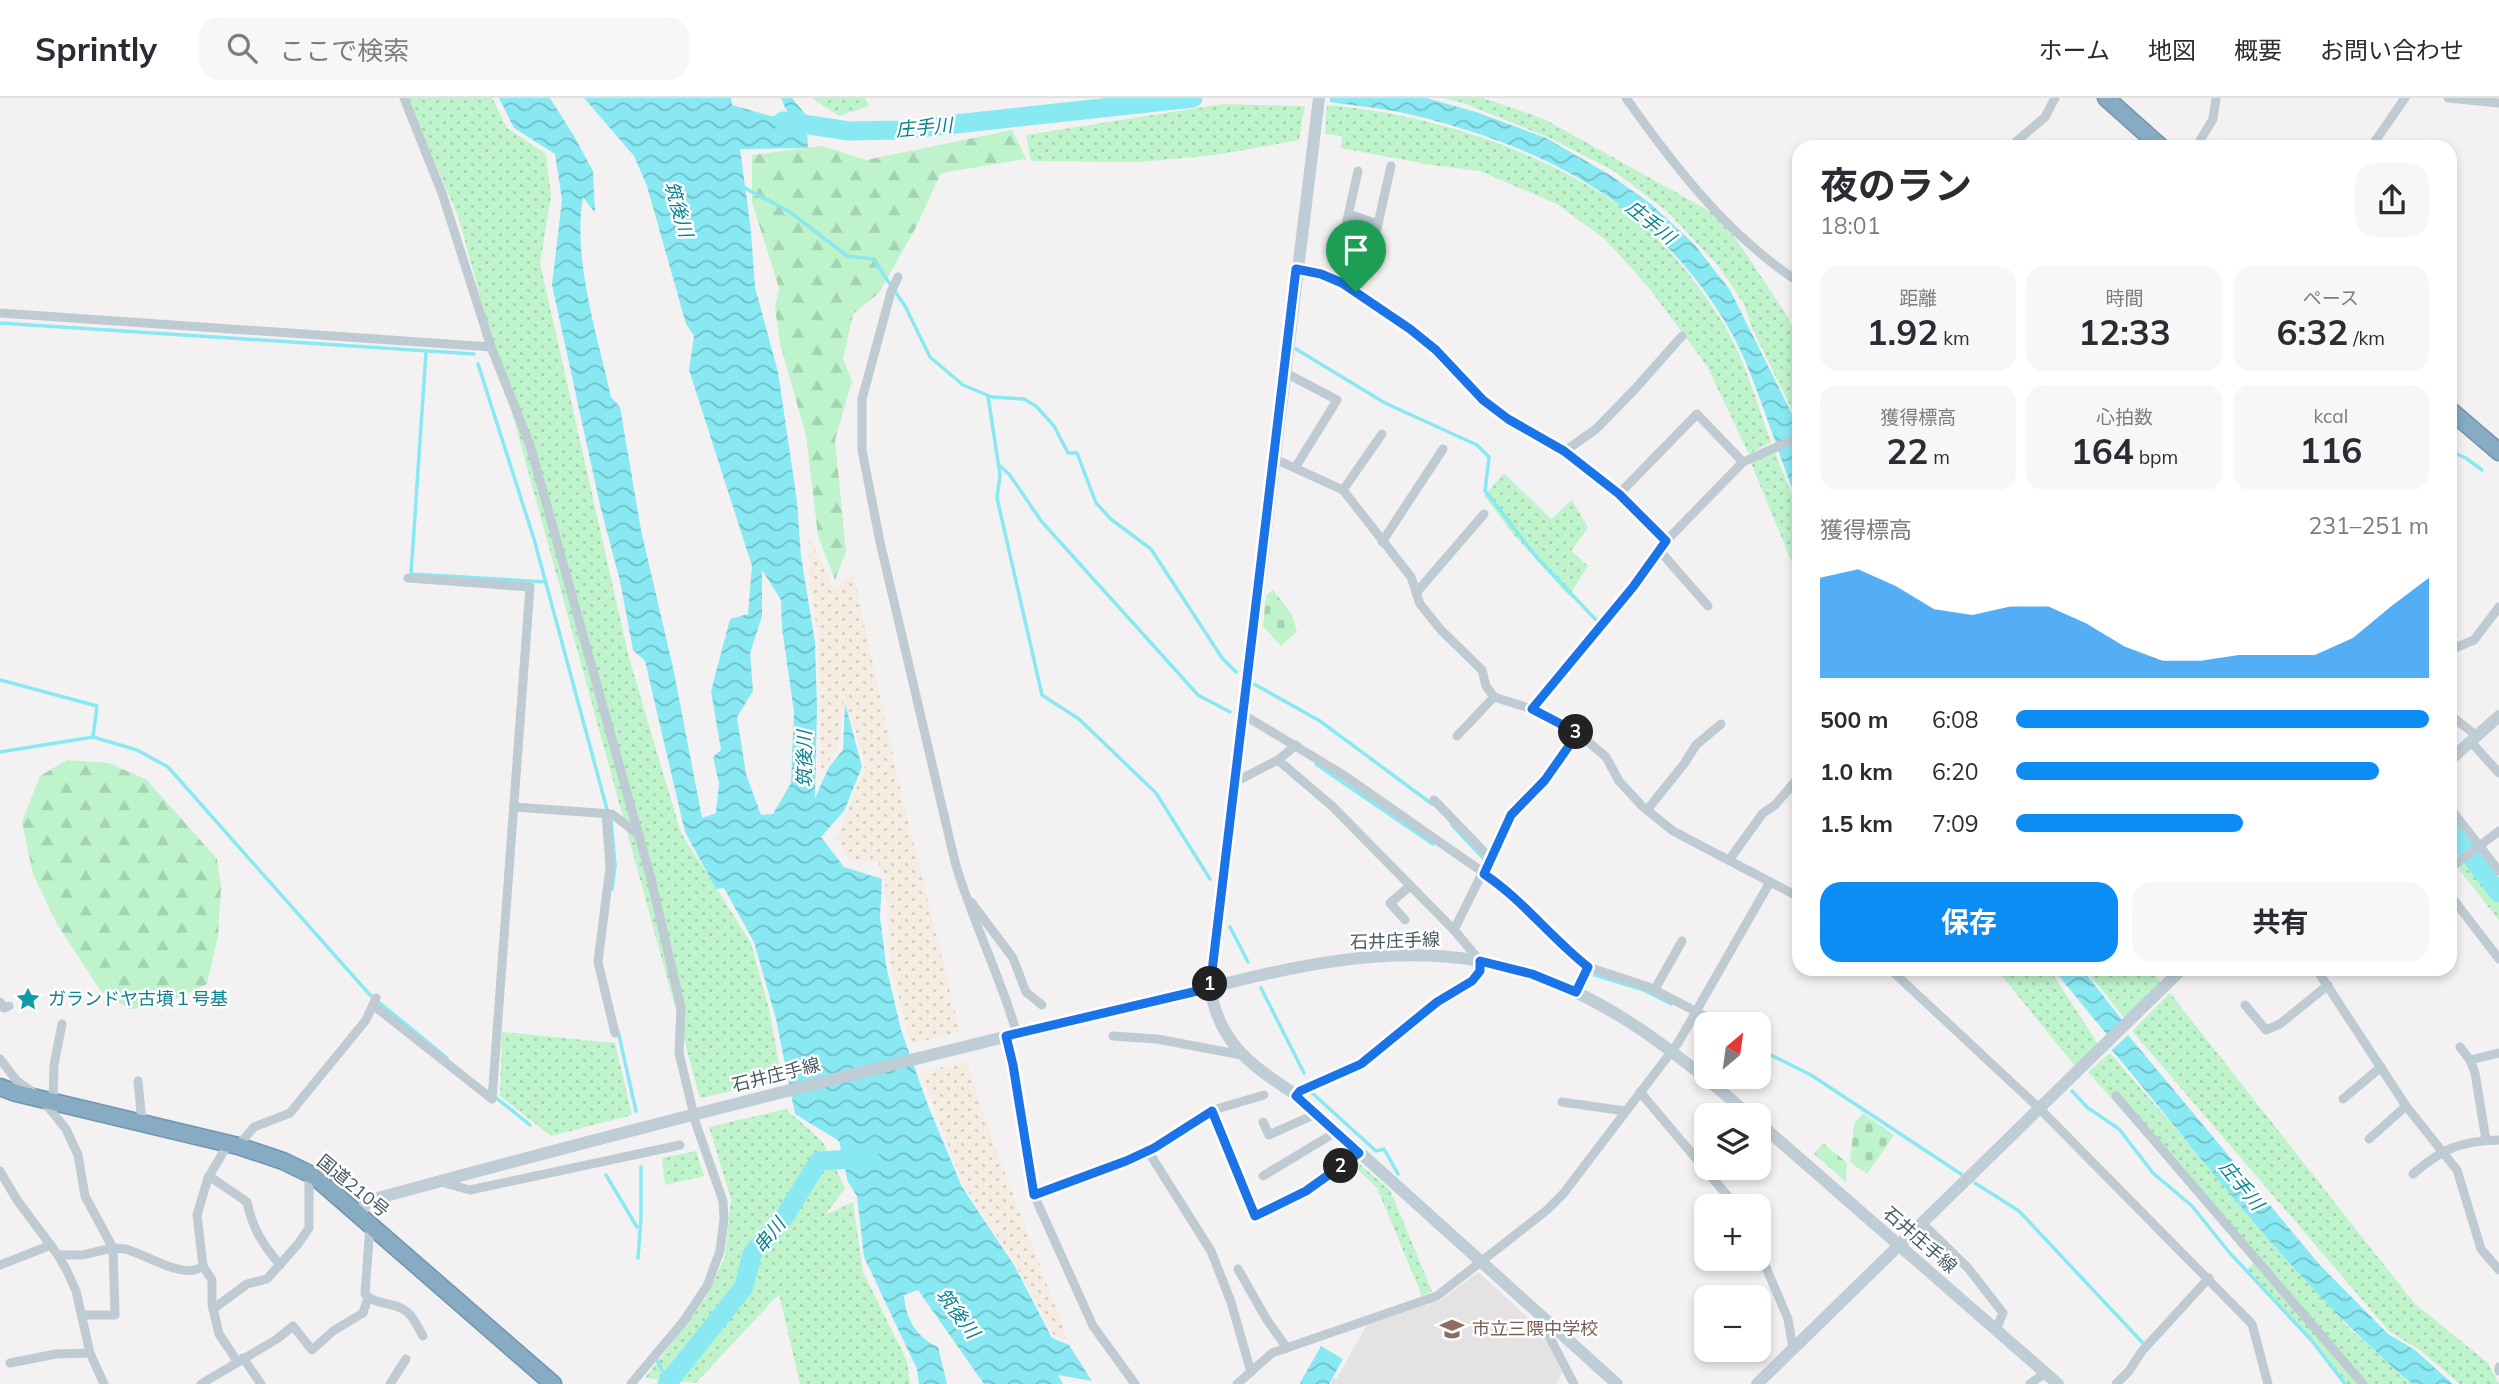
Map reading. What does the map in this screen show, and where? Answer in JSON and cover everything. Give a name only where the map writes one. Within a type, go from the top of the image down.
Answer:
[{"type":"highway","points":[[2106,98],[2153,140]]},
{"type":"highway","points":[[2457,416],[2499,452]]},
{"type":"highway","name":"国道210号","points":[[0,1087],[233,1145],[283,1161],[309,1173],[553,1384]]},
{"type":"street","points":[[404,98],[442,193],[491,347],[530,445],[639,835],[681,1008],[679,1053],[694,1114],[723,1201],[720,1251],[707,1286],[682,1322],[631,1384]]},
{"type":"street","points":[[1319,98],[1233,783],[1210,988],[1213,1010],[1224,1032],[1242,1055],[1296,1096],[1617,1384]]},
{"type":"street","points":[[1626,98],[1700,195],[1737,234],[1792,277]]},
{"type":"street","points":[[2018,140],[2045,117],[2055,98]]},
{"type":"street","points":[[2200,140],[2213,119],[2216,98]]},
{"type":"street","points":[[2376,140],[2405,98]]},
{"type":"street","points":[[2448,98],[2493,101]]},
{"type":"street","points":[[1356,292],[1378,224],[1391,166]]},
{"type":"street","points":[[1346,225],[1358,171]]},
{"type":"street","points":[[1349,215],[1378,224]]},
{"type":"street","points":[[1296,269],[1321,274],[1342,283],[1410,329],[1436,350],[1483,400],[1508,419],[1564,451],[1619,494],[1666,541]]},
{"type":"street","points":[[898,277],[891,292],[862,399],[862,450],[880,542],[964,893],[999,978],[1012,1035],[1013,1065],[1034,1195],[1093,1326],[1135,1384]]},
{"type":"street","points":[[0,313],[491,347]]},
{"type":"street","points":[[1564,451],[1596,429],[1682,336]]},
{"type":"street","points":[[1284,372],[1337,400],[1295,468]]},
{"type":"street","points":[[1619,494],[1697,414],[1743,462]]},
{"type":"street","points":[[1343,490],[1382,434]]},
{"type":"street","points":[[1532,709],[1633,587],[1666,541],[1743,462],[1792,440]]},
{"type":"street","points":[[1382,542],[1443,449]]},
{"type":"street","points":[[1275,459],[1343,490],[1411,577],[1420,604],[1441,630],[1482,670],[1486,686],[1494,697],[1532,709],[1578,733],[1606,757],[1619,781],[1647,810],[1673,831],[1792,893]]},
{"type":"street","points":[[1416,593],[1485,514]]},
{"type":"street","points":[[1659,550],[1708,606]]},
{"type":"street","points":[[261,1384],[219,1334],[213,1310],[212,1280],[204,1266],[197,1215],[209,1176],[233,1145],[254,1127],[290,1113],[366,1020],[374,1001],[493,1095],[530,587],[408,578]]},
{"type":"street","points":[[2457,647],[2474,640],[2499,607]]},
{"type":"street","points":[[1457,736],[1494,697]]},
{"type":"street","points":[[1242,714],[1342,774],[1507,889],[1560,945],[1588,967],[1655,989],[1699,1012]]},
{"type":"street","points":[[2457,754],[2499,716]]},
{"type":"street","points":[[2457,722],[2474,739],[2499,773]]},
{"type":"street","points":[[1647,810],[1696,745],[1721,724]]},
{"type":"street","points":[[1454,930],[1511,815],[1545,780],[1578,733]]},
{"type":"street","points":[[1233,783],[1278,760],[1293,747]]},
{"type":"street","points":[[1278,760],[1332,806],[1454,930],[1480,961],[1480,971],[1472,981],[1437,1002],[1361,1064],[1316,1083],[1296,1096]]},
{"type":"street","points":[[1728,860],[1763,813],[1776,805],[1792,786]]},
{"type":"street","points":[[1434,800],[1490,859]]},
{"type":"street","points":[[514,807],[609,814],[639,835]]},
{"type":"street","points":[[609,814],[610,867],[598,962],[615,1033]]},
{"type":"street","points":[[2457,816],[2499,871]]},
{"type":"street","points":[[2457,862],[2499,831]]},
{"type":"street","points":[[1237,1384],[1272,1353],[1437,1296],[1547,1210],[1563,1194],[1672,1051],[1770,882]]},
{"type":"street","points":[[1405,920],[1390,904],[1410,886]]},
{"type":"street","points":[[964,893],[1013,958],[1026,992],[1042,1005]]},
{"type":"street","points":[[2457,904],[2499,959]]},
{"type":"street","points":[[1655,989],[1682,941]]},
{"type":"street","name":"石井庄手線","points":[[365,1219],[367,1201],[694,1114],[993,1038],[1291,967],[1402,955],[1440,955],[1480,961],[1532,974],[1576,992],[1628,1020],[1672,1051],[1735,1103]]},
{"type":"street","points":[[1576,992],[1588,967]]},
{"type":"street","points":[[1897,976],[2039,1108],[2252,1324],[2268,1384]]},
{"type":"street","points":[[1757,1384],[2175,976]]},
{"type":"street","points":[[2321,976],[2406,1106],[2457,1170],[2481,1249],[2495,1260],[2499,1270]]},
{"type":"street","points":[[2245,1004],[2266,1030],[2280,1024],[2328,985]]},
{"type":"street","points":[[48,1101],[62,1024]]},
{"type":"street","points":[[1113,1036],[1157,1039],[1242,1055]]},
{"type":"street","points":[[2460,1047],[2470,1060],[2475,1073],[2486,1140]]},
{"type":"street","points":[[2470,1060],[2499,1053]]},
{"type":"street","points":[[0,1059],[17,1081],[48,1101],[65,1129],[78,1155],[85,1196],[113,1248],[115,1315],[82,1315]]},
{"type":"street","points":[[2343,1099],[2381,1067]]},
{"type":"street","points":[[138,1081],[142,1123]]},
{"type":"street","points":[[1640,1092],[1726,1194]]},
{"type":"street","points":[[1034,1195],[1147,1151],[1212,1111],[1264,1095]]},
{"type":"street","points":[[2116,1096],[2363,1384]]},
{"type":"street","points":[[1562,1102],[1625,1111]]},
{"type":"street","points":[[2369,1139],[2406,1106]]},
{"type":"street","points":[[1212,1111],[1255,1216],[1306,1191],[1359,1153]]},
{"type":"street","points":[[1263,1122],[1269,1135],[1316,1114]]},
{"type":"street","points":[[1263,1176],[1336,1132]]},
{"type":"street","name":"石井庄手線","points":[[1771,1133],[2058,1384]]},
{"type":"street","points":[[2413,1174],[2441,1152],[2461,1144],[2499,1140]]},
{"type":"street","points":[[439,1182],[470,1190],[680,1145]]},
{"type":"street","points":[[1147,1151],[1211,1251],[1231,1302],[1251,1372]]},
{"type":"street","points":[[0,1171],[17,1200],[58,1255],[76,1291],[90,1353],[104,1384]]},
{"type":"street","points":[[213,1310],[247,1284],[267,1279],[309,1228],[309,1173]]},
{"type":"street","points":[[209,1176],[247,1202],[252,1224],[260,1241],[280,1265]]},
{"type":"street","points":[[365,1219],[365,1294],[368,1298],[395,1305],[407,1312],[423,1336]]},
{"type":"street","points":[[1922,1223],[1968,1268],[2003,1313],[1996,1330]]},
{"type":"street","points":[[0,1265],[51,1245]]},
{"type":"street","points":[[58,1255],[81,1255],[113,1248],[125,1249],[183,1270],[197,1271],[204,1266]]},
{"type":"street","points":[[1238,1269],[1267,1320],[1287,1348]]},
{"type":"street","points":[[1767,1271],[1788,1320],[1793,1349]]},
{"type":"street","points":[[2116,1384],[2129,1371],[2142,1350],[2208,1278]]},
{"type":"street","points":[[201,1384],[278,1339],[293,1326],[312,1350],[333,1331],[363,1313],[368,1298]]},
{"type":"street","points":[[1553,1329],[1549,1336],[1574,1384]]},
{"type":"street","points":[[10,1363],[56,1354],[90,1353]]},
{"type":"street","points":[[390,1384],[406,1359]]},
{"type":"street","points":[[2030,1384],[2045,1373]]},
{"type":"shaded area","name":"市立三隈中学校","points":[[1478,1272],[1545,1333],[1563,1371],[1556,1384],[1330,1384],[1333,1378],[1337,1378],[1367,1325],[1441,1300]]},
{"type":"green space","points":[[408,98],[492,98],[507,128],[546,154],[551,197],[540,263],[629,658],[681,833],[751,943],[769,1009],[782,1080],[700,1098],[459,219]]},
{"type":"green space","points":[[812,98],[865,98],[869,106],[839,116]]},
{"type":"green space","points":[[1443,98],[1483,98],[1544,119],[1713,213],[1736,239],[1792,327],[1792,410],[1751,326],[1744,304],[1720,268],[1668,212],[1614,171],[1550,138],[1463,103]]},
{"type":"green space","points":[[1223,104],[1305,106],[1299,140],[1216,155],[1138,162],[1031,161],[1026,135]]},
{"type":"green space","points":[[1327,105],[1404,116],[1481,137],[1554,167],[1622,207],[1665,247],[1693,279],[1716,312],[1740,355],[1771,442],[1749,454],[1707,366],[1649,288],[1606,240],[1557,204],[1480,171],[1341,148],[1342,136],[1325,134]]},
{"type":"green space","points":[[1012,130],[1026,159],[941,173],[916,227],[879,293],[853,314],[843,359],[852,381],[835,440],[846,552],[835,580],[818,536],[806,436],[780,343],[775,308],[779,288],[752,202],[752,155],[822,146],[866,160]]},
{"type":"green space","points":[[1775,452],[1792,497],[1792,563],[1751,463]]},
{"type":"green space","points":[[1504,473],[1551,519],[1572,500],[1588,528],[1571,551],[1588,566],[1569,596],[1514,535],[1484,496]]},
{"type":"green space","points":[[1273,590],[1292,615],[1297,631],[1281,646],[1263,626],[1266,595]]},
{"type":"green space","points":[[67,760],[109,763],[147,780],[217,859],[221,886],[218,936],[207,984],[160,1006],[129,1009],[100,990],[57,924],[33,874],[22,822],[40,776]]},
{"type":"green space","points":[[2466,861],[2499,903],[2499,920],[2457,867]]},
{"type":"green space","points":[[2002,976],[2054,976],[2098,1044],[2075,1066]]},
{"type":"green space","points":[[2091,976],[2156,976],[2161,982],[2125,1019]]},
{"type":"green space","points":[[2170,993],[2414,1303],[2488,1363],[2499,1384],[2460,1384],[2421,1351],[2389,1331],[2132,1031]]},
{"type":"green space","points":[[502,1032],[615,1043],[632,1115],[551,1136],[500,1096]]},
{"type":"green space","points":[[2110,1053],[2350,1329],[2411,1384],[2365,1384],[2088,1072]]},
{"type":"green space","points":[[786,1109],[823,1142],[845,1188],[825,1215],[853,1202],[863,1272],[907,1361],[910,1384],[800,1384],[779,1294],[696,1383],[645,1378],[705,1299],[725,1257],[731,1199],[709,1127]]},
{"type":"green space","points":[[1863,1113],[1894,1135],[1867,1174],[1850,1162],[1854,1124]]},
{"type":"green space","points":[[1823,1143],[1847,1163],[1846,1182],[1814,1154]]},
{"type":"green space","points":[[696,1151],[704,1176],[665,1185],[662,1158]]},
{"type":"green space","points":[[1357,1162],[1390,1190],[1432,1291],[1422,1296],[1377,1188],[1353,1165]]},
{"type":"green space","points":[[2255,1262],[2359,1384],[2347,1384],[2317,1345],[2247,1269]]},
{"type":"sand","points":[[809,537],[834,589],[853,574],[900,787],[960,1032],[911,1044],[891,967],[885,879],[878,862],[851,860],[836,840],[866,764],[844,698],[839,747],[821,771],[818,634],[810,587]]},
{"type":"sand","points":[[966,1061],[995,1147],[1068,1340],[1054,1336],[1014,1262],[963,1184],[921,1073]]},
{"type":"water","name":"筑後川","points":[[499,98],[550,98],[593,171],[595,213],[583,197],[581,221],[581,246],[588,298],[611,397],[620,407],[641,530],[674,672],[702,818],[716,813],[719,783],[713,757],[721,750],[711,691],[730,619],[748,614],[752,566],[689,370],[694,336],[686,324],[647,186],[634,156],[584,98],[731,98],[732,105],[771,116],[789,116],[781,98],[792,98],[806,115],[808,148],[740,149],[755,287],[778,372],[797,501],[801,556],[815,642],[815,798],[829,767],[843,750],[845,703],[862,767],[844,811],[821,837],[844,867],[882,879],[880,916],[886,965],[901,1030],[929,1108],[962,1187],[1014,1265],[1052,1338],[1069,1345],[1092,1381],[1058,1375],[1063,1384],[984,1384],[918,1290],[904,1295],[907,1312],[918,1333],[938,1347],[947,1384],[919,1384],[917,1369],[864,1257],[857,1196],[848,1182],[839,1141],[795,1114],[776,1019],[754,942],[724,888],[716,889],[685,832],[645,661],[633,650],[620,581],[600,505],[552,285],[562,200],[555,154],[514,128]],"holes":[[[762,570],[781,600],[782,628],[794,712],[791,783],[773,814],[761,815],[746,774],[737,717],[753,691],[750,653],[762,616]]]},
{"type":"water","points":[[1330,98],[1426,98],[1476,112],[1546,138],[1610,175],[1651,204],[1694,244],[1730,290],[1792,414],[1792,435],[1776,443],[1748,368],[1727,325],[1698,282],[1665,245],[1630,213],[1591,186],[1505,143],[1408,114],[1330,102]]},
{"type":"water","points":[[1792,445],[1792,488],[1778,450]]},
{"type":"water","points":[[2059,976],[2088,976],[2123,1021],[2108,1036]]},
{"type":"water","points":[[2128,1035],[2319,1264],[2388,1334],[2415,1350],[2453,1384],[2412,1384],[2370,1347],[2292,1266],[2112,1050]]},
{"type":"water","points":[[1321,1346],[1343,1359],[1329,1384],[1300,1383]]},
{"type":"waterway","name":"庄手川","points":[[783,121],[849,131],[901,130],[1193,98]]},
{"type":"waterway","points":[[743,187],[790,212],[847,256],[873,259],[905,306],[930,357],[963,385],[992,397],[1024,399],[1036,406],[1054,426],[1068,453],[1077,453],[1096,503],[1112,520],[1151,549],[1222,658],[1236,672]]},
{"type":"waterway","points":[[0,323],[474,354]]},
{"type":"waterway","points":[[1296,349],[1385,403],[1477,445],[1489,457],[1485,491],[1538,559],[1599,623]]},
{"type":"waterway","points":[[426,352],[411,574],[546,582]]},
{"type":"waterway","points":[[478,364],[534,539],[608,813]]},
{"type":"waterway","points":[[988,396],[1000,475],[997,498],[1042,695],[1079,719],[1156,793],[1210,879]]},
{"type":"waterway","points":[[2457,454],[2482,470]]},
{"type":"waterway","points":[[1000,466],[1009,474],[1042,522],[1198,695],[1230,712]]},
{"type":"waterway","points":[[0,680],[97,706],[93,737]]},
{"type":"waterway","points":[[1254,684],[1320,721],[1432,804]]},
{"type":"waterway","points":[[0,752],[93,737],[137,750],[168,767],[370,995],[447,1058]]},
{"type":"waterway","points":[[1316,764],[1433,844]]},
{"type":"waterway","points":[[611,820],[615,865],[612,889]]},
{"type":"waterway","points":[[1452,825],[1486,861]]},
{"type":"waterway","points":[[2457,839],[2499,893]]},
{"type":"waterway","points":[[1230,927],[1248,962]]},
{"type":"waterway","points":[[1595,975],[1644,990],[1671,1004]]},
{"type":"waterway","points":[[1261,988],[1304,1073]]},
{"type":"waterway","points":[[618,1031],[636,1111]]},
{"type":"waterway","points":[[1771,1055],[1811,1075],[1961,1174]]},
{"type":"waterway","points":[[2072,1091],[2088,1108],[2119,1129],[2153,1173],[2192,1206],[2229,1252],[2313,1342],[2345,1384]]},
{"type":"waterway","points":[[1311,1092],[1376,1151],[1384,1149],[1398,1174]]},
{"type":"waterway","points":[[494,1096],[530,1125]]},
{"type":"waterway","name":"串川","points":[[667,1384],[744,1287],[752,1254],[783,1219],[819,1161],[870,1158]]},
{"type":"waterway","points":[[638,1258],[641,1167]]},
{"type":"waterway","points":[[606,1175],[637,1227]]},
{"type":"waterway","points":[[1975,1183],[2019,1211],[2142,1342]]},
{"type":"waterway","points":[[657,1360],[669,1384]]},
{"type":"place","name":"ガランドヤ古墳１号基","points":[[28,999]]},
{"type":"place","name":"市立三隈中学校","points":[[1452,1329]]},
{"type":"route","points":[[1296,269],[1321,274],[1356,292],[1436,350],[1483,400],[1508,419],[1564,451],[1619,494],[1666,541],[1633,587],[1532,709],[1578,733],[1545,780],[1511,815],[1484,874],[1507,889],[1560,945],[1588,967],[1576,992],[1532,974],[1480,961],[1480,971],[1472,981],[1437,1002],[1361,1064],[1300,1091],[1296,1096],[1359,1153],[1306,1191],[1255,1216],[1212,1111],[1154,1148],[1034,1195],[1006,1036],[1210,988],[1296,269]]}]
